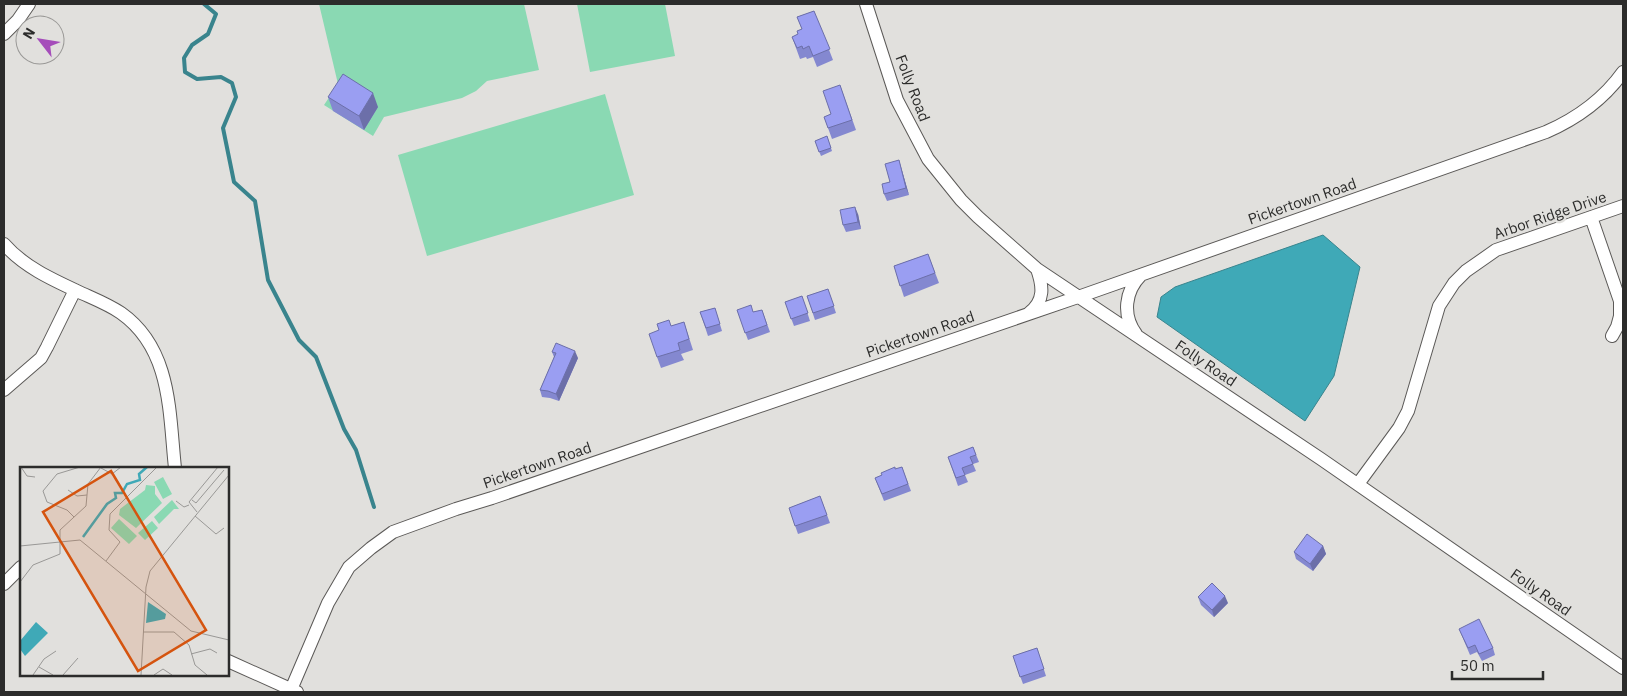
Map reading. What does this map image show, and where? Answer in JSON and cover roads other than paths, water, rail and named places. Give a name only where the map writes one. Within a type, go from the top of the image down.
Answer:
[{"type":"street","points":[[4,34],[18,20],[29,4]]},
{"type":"street","name":"Folly Road","points":[[866,4],[897,100],[914,136],[928,159],[978,218],[1037,269],[1358,484],[1623,668]]},
{"type":"street","name":"Pickertown Road","points":[[293,691],[328,604],[347,571],[370,548],[393,532],[1078,297],[1546,132],[1567,123],[1586,111],[1603,97],[1623,72]]},
{"type":"street","name":"Arbor Ridge Drive","points":[[1358,484],[1399,428],[1408,411],[1439,306],[1454,283],[1466,271],[1496,250],[1623,206]]},
{"type":"street","points":[[1591,217],[1620,301],[1620,316],[1612,336]]},
{"type":"street","points":[[4,244],[13,254],[28,265],[74,290],[109,306],[134,323],[152,347],[162,367],[166,382],[175,467]]},
{"type":"street","points":[[1029,313],[1038,303],[1042,289],[1037,269]]},
{"type":"street","points":[[1139,338],[1127,317],[1127,304],[1131,288],[1140,275]]},
{"type":"street","points":[[4,390],[41,358],[74,290]]},
{"type":"street","points":[[4,584],[20,569]]},
{"type":"street","points":[[229,662],[293,691]]},
{"type":"water","points":[[1323,235],[1360,267],[1334,376],[1305,421],[1157,317],[1161,297],[1175,287]]},
{"type":"waterway","points":[[204,4],[216,14],[208,34],[192,45],[184,58],[185,72],[197,79],[221,77],[232,83],[236,97],[223,128],[234,182],[255,201],[268,280],[299,340],[316,357],[344,429],[356,450],[374,507]]}]
